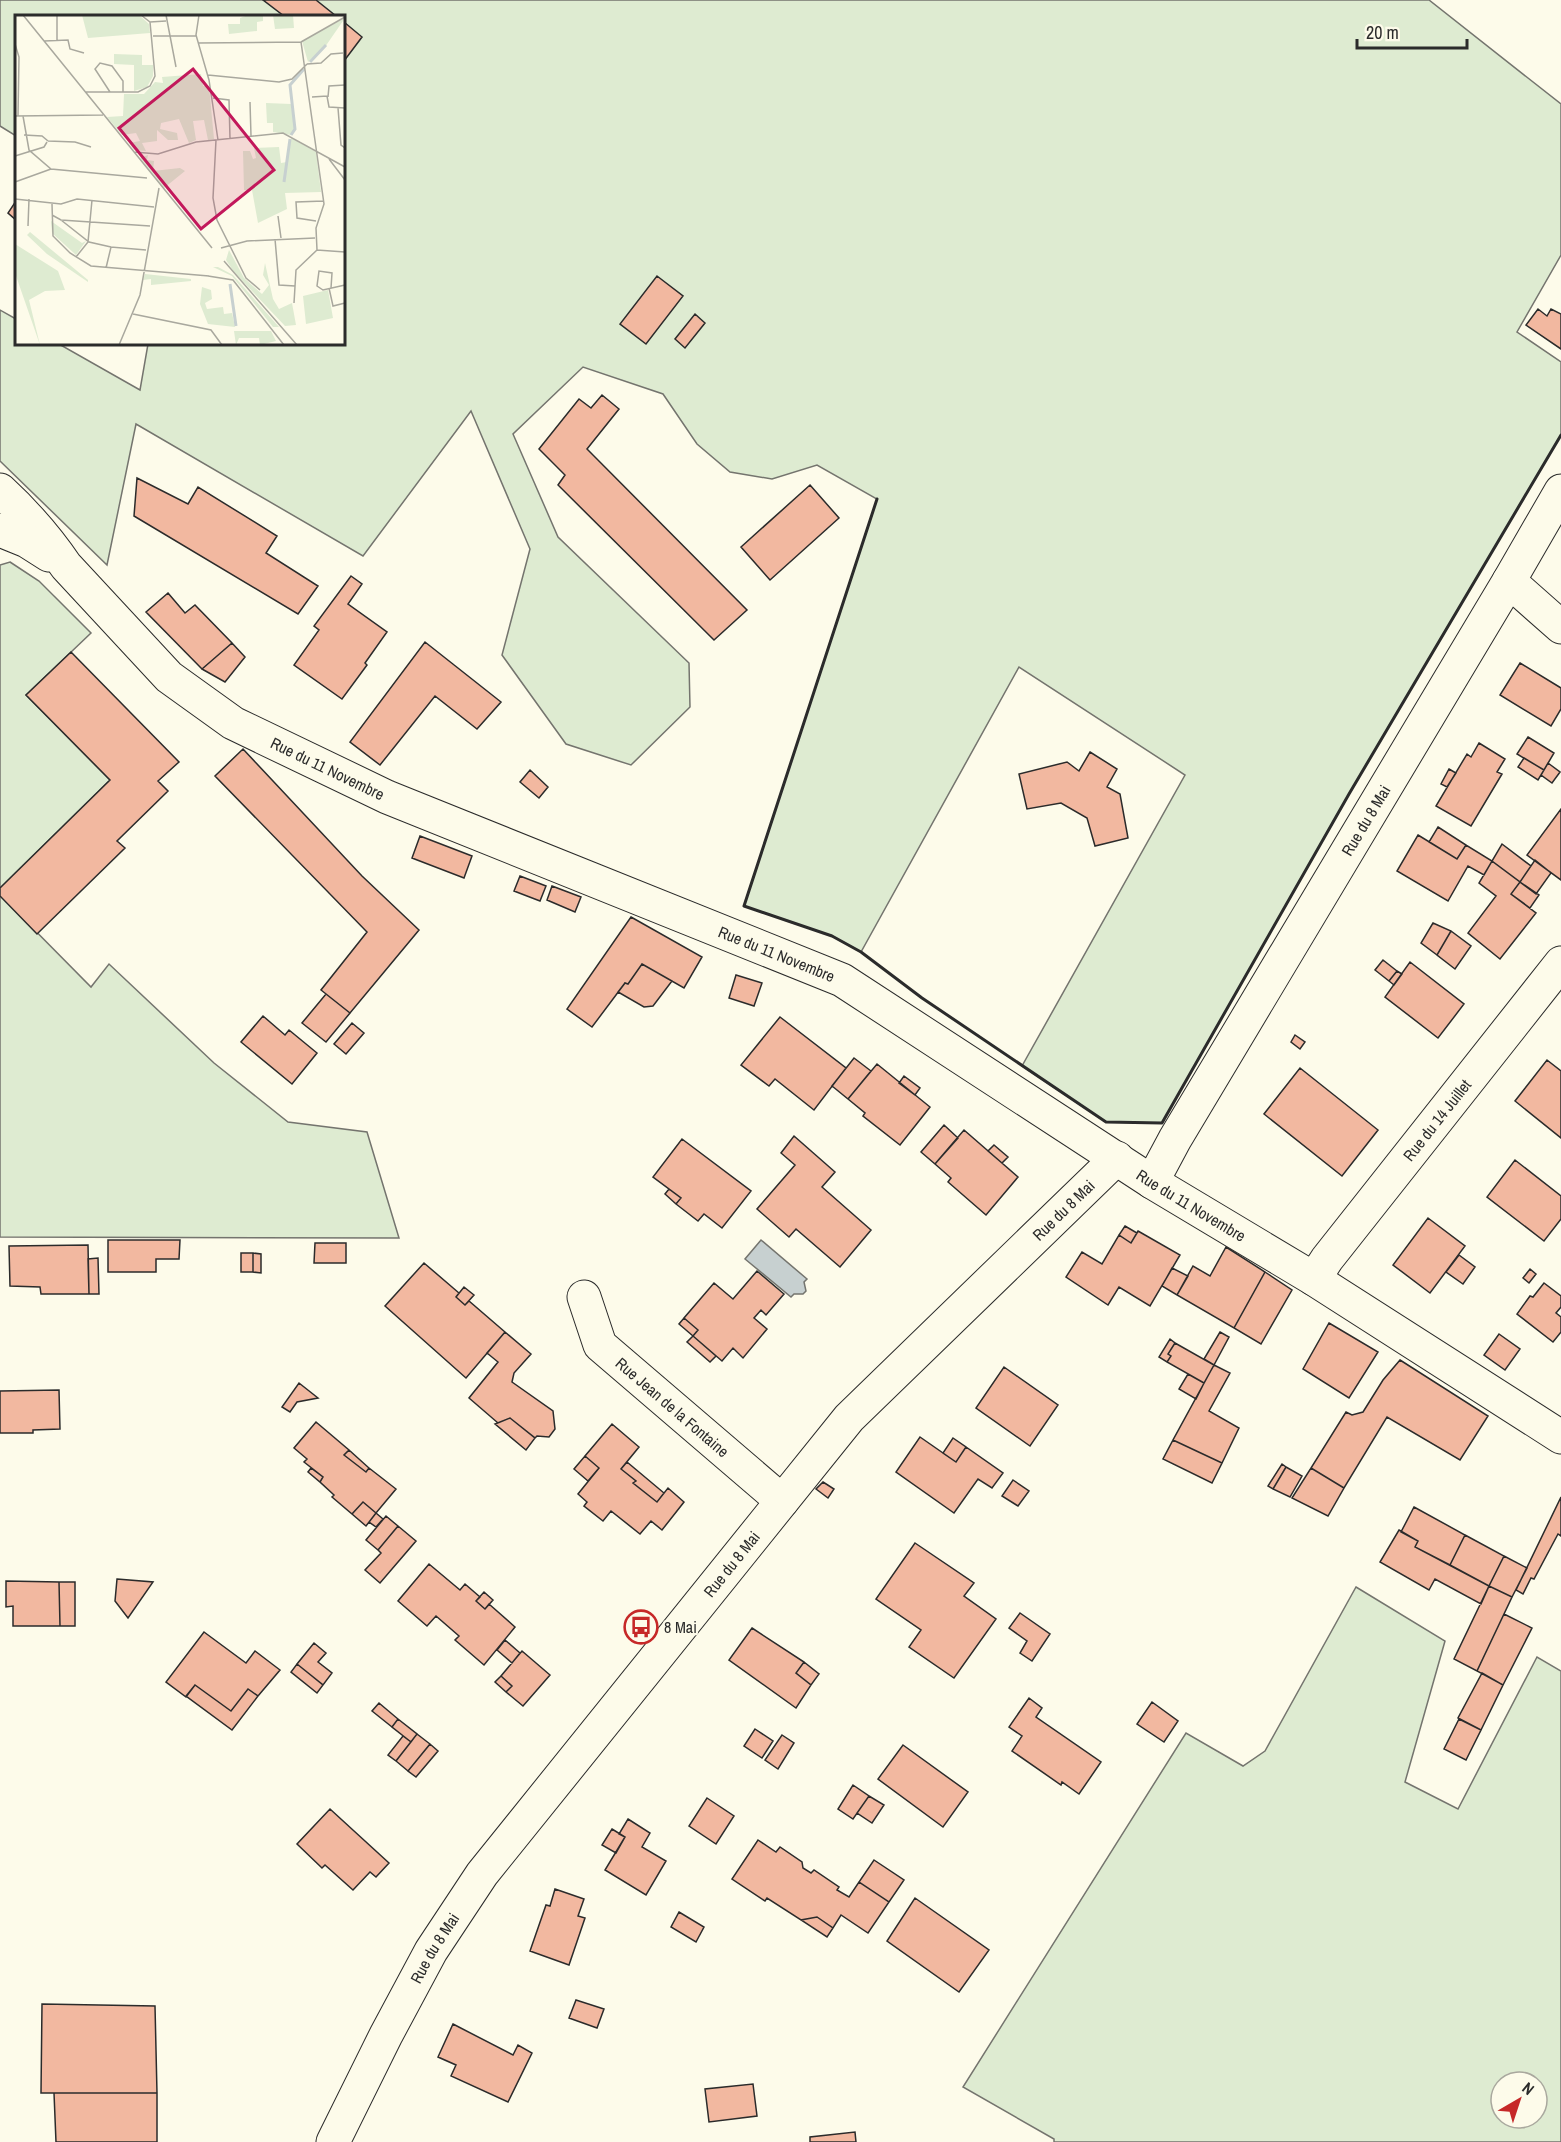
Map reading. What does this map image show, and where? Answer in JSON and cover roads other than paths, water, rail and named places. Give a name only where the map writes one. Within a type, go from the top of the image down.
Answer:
[{"type":"street","name":"Rue du 11 Novembre","points":[[0,490],[21,510],[66,566],[169,676],[233,723],[387,797],[842,980],[1152,1182],[1314,1278],[1561,1437]]},
{"type":"street","name":"Rue du 8 Mai","points":[[1152,1182],[1175,1139],[1561,491]]},
{"type":"street","points":[[0,530],[27,541],[66,566]]},
{"type":"street","points":[[1509,581],[1561,627]]},
{"type":"street","name":"Rue du 14 Juillet","points":[[1314,1278],[1561,963]]},
{"type":"street","name":"Rue du 8 Mai","points":[[333,2142],[431,1951],[482,1874],[849,1418],[1117,1158]]},
{"type":"street","name":"Rue Jean de la Fontaine","points":[[584,1297],[600,1345],[782,1501]]},
{"type":"place","name":"8 Mai","points":[[641,1627]]}]
